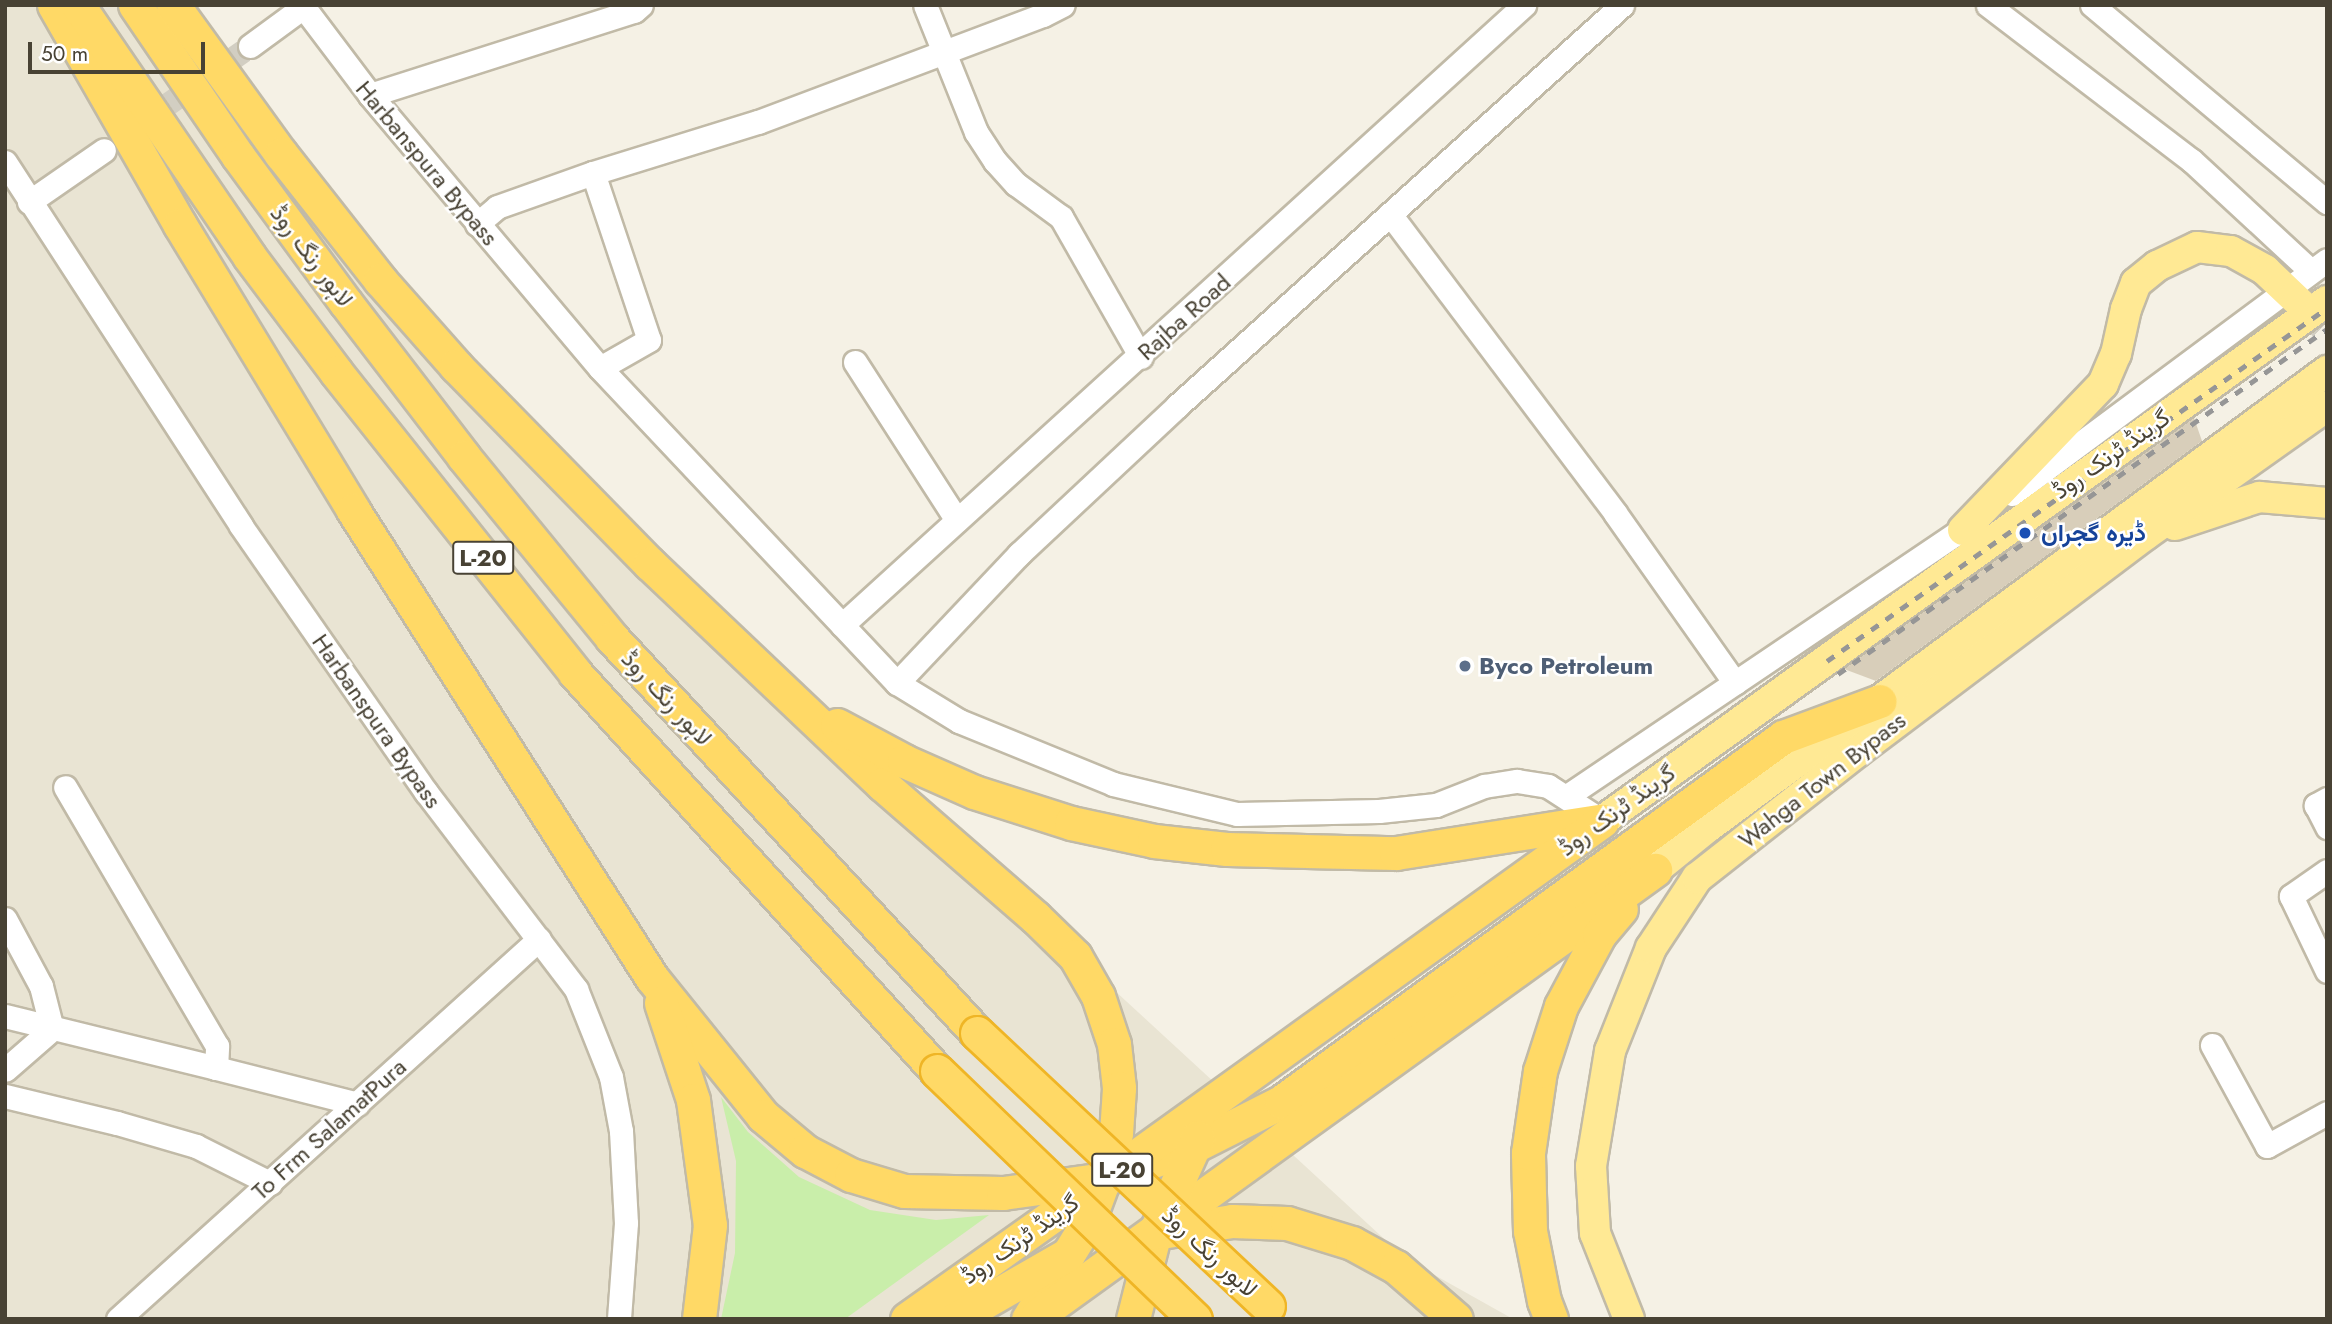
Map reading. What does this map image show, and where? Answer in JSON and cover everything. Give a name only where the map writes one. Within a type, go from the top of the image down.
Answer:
[{"type":"highway","points":[[54,5],[180,225],[353,510],[652,978],[763,1116],[805,1151],[851,1175],[904,1191],[956,1194],[1014,1192],[1104,1178],[1192,1147],[1281,1102],[1783,737],[1880,701]]},
{"type":"highway","name":"لاہور رنگ روڈ","points":[[78,5],[249,256],[344,382],[575,673],[937,1072],[1195,1319]]},
{"type":"highway","name":"لاہور رنگ روڈ","points":[[135,5],[238,156],[346,303],[464,457],[612,638],[977,1034],[1274,1312]]},
{"type":"highway","points":[[173,5],[281,154],[380,280],[456,366],[593,509],[882,783],[1035,916],[1075,956],[1098,996],[1114,1044],[1119,1088],[1116,1133],[1088,1222],[1030,1319]]},
{"type":"highway","points":[[804,708],[904,761],[974,792],[1071,823],[1154,841],[1227,849],[1396,853],[1602,821]]},
{"type":"highway","name":"گرینڈ ٹرنک روڈ","points":[[907,1319],[1225,1094],[1602,821]]},
{"type":"highway","points":[[1030,1319],[1156,1233],[1655,870]]},
{"type":"highway","points":[[1551,1319],[1544,1301],[1530,1231],[1528,1153],[1540,1072],[1561,1006],[1599,934],[1655,870]]},
{"type":"highway","points":[[652,978],[693,1100],[710,1225],[699,1319]]},
{"type":"highway","points":[[1133,1319],[1156,1233],[1192,1147],[1225,1094]]},
{"type":"highway","points":[[955,1319],[1070,1253],[1112,1237],[1232,1221],[1287,1223],[1352,1243],[1396,1267],[1456,1319]]},
{"type":"main road","points":[[1963,530],[2103,384],[2116,354],[2126,309],[2136,283],[2157,266],[2197,247],[2216,248],[2247,258],[2305,298]]},
{"type":"main road","name":"گرینڈ ٹرنک روڈ","points":[[1602,821],[2305,298]]},
{"type":"main road","points":[[1655,870],[1708,827],[2327,371]]},
{"type":"main road","name":"Wahga Town Bypass","points":[[1629,1319],[1595,1233],[1591,1166],[1610,1051],[1651,948],[1697,878],[1857,752],[2145,535],[2327,406]]},
{"type":"main road","points":[[2145,535],[2259,497],[2327,503]]},
{"type":"main road","points":[[1697,878],[1708,827]]},
{"type":"street","points":[[370,95],[634,11],[641,5]]},
{"type":"street","points":[[925,5],[976,132],[995,161],[1016,184],[1061,217],[1141,357]]},
{"type":"street","points":[[477,224],[497,207],[593,173],[758,122],[1063,5]]},
{"type":"street","name":"Rajba Road","points":[[842,625],[1141,357],[1524,5]]},
{"type":"street","points":[[897,683],[1019,554],[1622,5]]},
{"type":"street","points":[[1567,796],[2305,298],[2319,265],[2191,160],[1988,5]]},
{"type":"street","points":[[2092,5],[2327,202]]},
{"type":"street","points":[[250,46],[302,6]]},
{"type":"street","name":"Harbanspura Bypass","points":[[302,6],[370,95],[600,368],[897,683],[960,720],[1113,784],[1237,814],[1379,811],[1436,805],[1484,786],[1510,781],[1548,786],[1602,821]]},
{"type":"street","points":[[29,202],[104,150]]},
{"type":"street","name":"Harbanspura Bypass","points":[[5,162],[241,526],[426,792],[576,989],[611,1077],[621,1131],[626,1223],[619,1319]]},
{"type":"street","points":[[593,173],[649,340],[600,368]]},
{"type":"street","points":[[1390,214],[1615,513],[1735,684]]},
{"type":"street","points":[[855,362],[957,520]]},
{"type":"street","points":[[65,787],[217,1046],[216,1068]]},
{"type":"street","points":[[2327,799],[2316,805],[2327,827]]},
{"type":"street","points":[[2327,871],[2291,896],[2327,971]]},
{"type":"street","points":[[5,919],[41,986],[52,1029]]},
{"type":"street","name":"To Frm SalamatPura","points":[[118,1319],[540,939]]},
{"type":"street","points":[[5,1016],[358,1104]]},
{"type":"street","points":[[5,1070],[52,1029]]},
{"type":"street","points":[[2212,1045],[2267,1146],[2327,1113]]},
{"type":"street","points":[[5,1096],[117,1123],[196,1146],[270,1183]]},
{"type":"shaded area","points":[[5,5],[174,5],[281,154],[744,649],[1406,1259],[1513,1319],[5,1319]]},
{"type":"green space","points":[[721,1097],[748,1132],[799,1177],[870,1210],[936,1220],[989,1215],[845,1319],[721,1319],[735,1253],[736,1161]]},
{"type":"building","points":[[2194,418],[2202,441],[1876,681],[1844,669]]},
{"type":"tunnel","points":[[141,123],[250,46]]},
{"type":"tunnel","points":[[2302,305],[2327,329]]},
{"type":"railway","points":[[1827,661],[2327,308]]},
{"type":"railway","points":[[1838,674],[2327,329]]},
{"type":"place","name":"ڈیرہ گجراں","points":[[2025,533]]},
{"type":"place","name":"Byco Petroleum","points":[[1465,666]]}]
